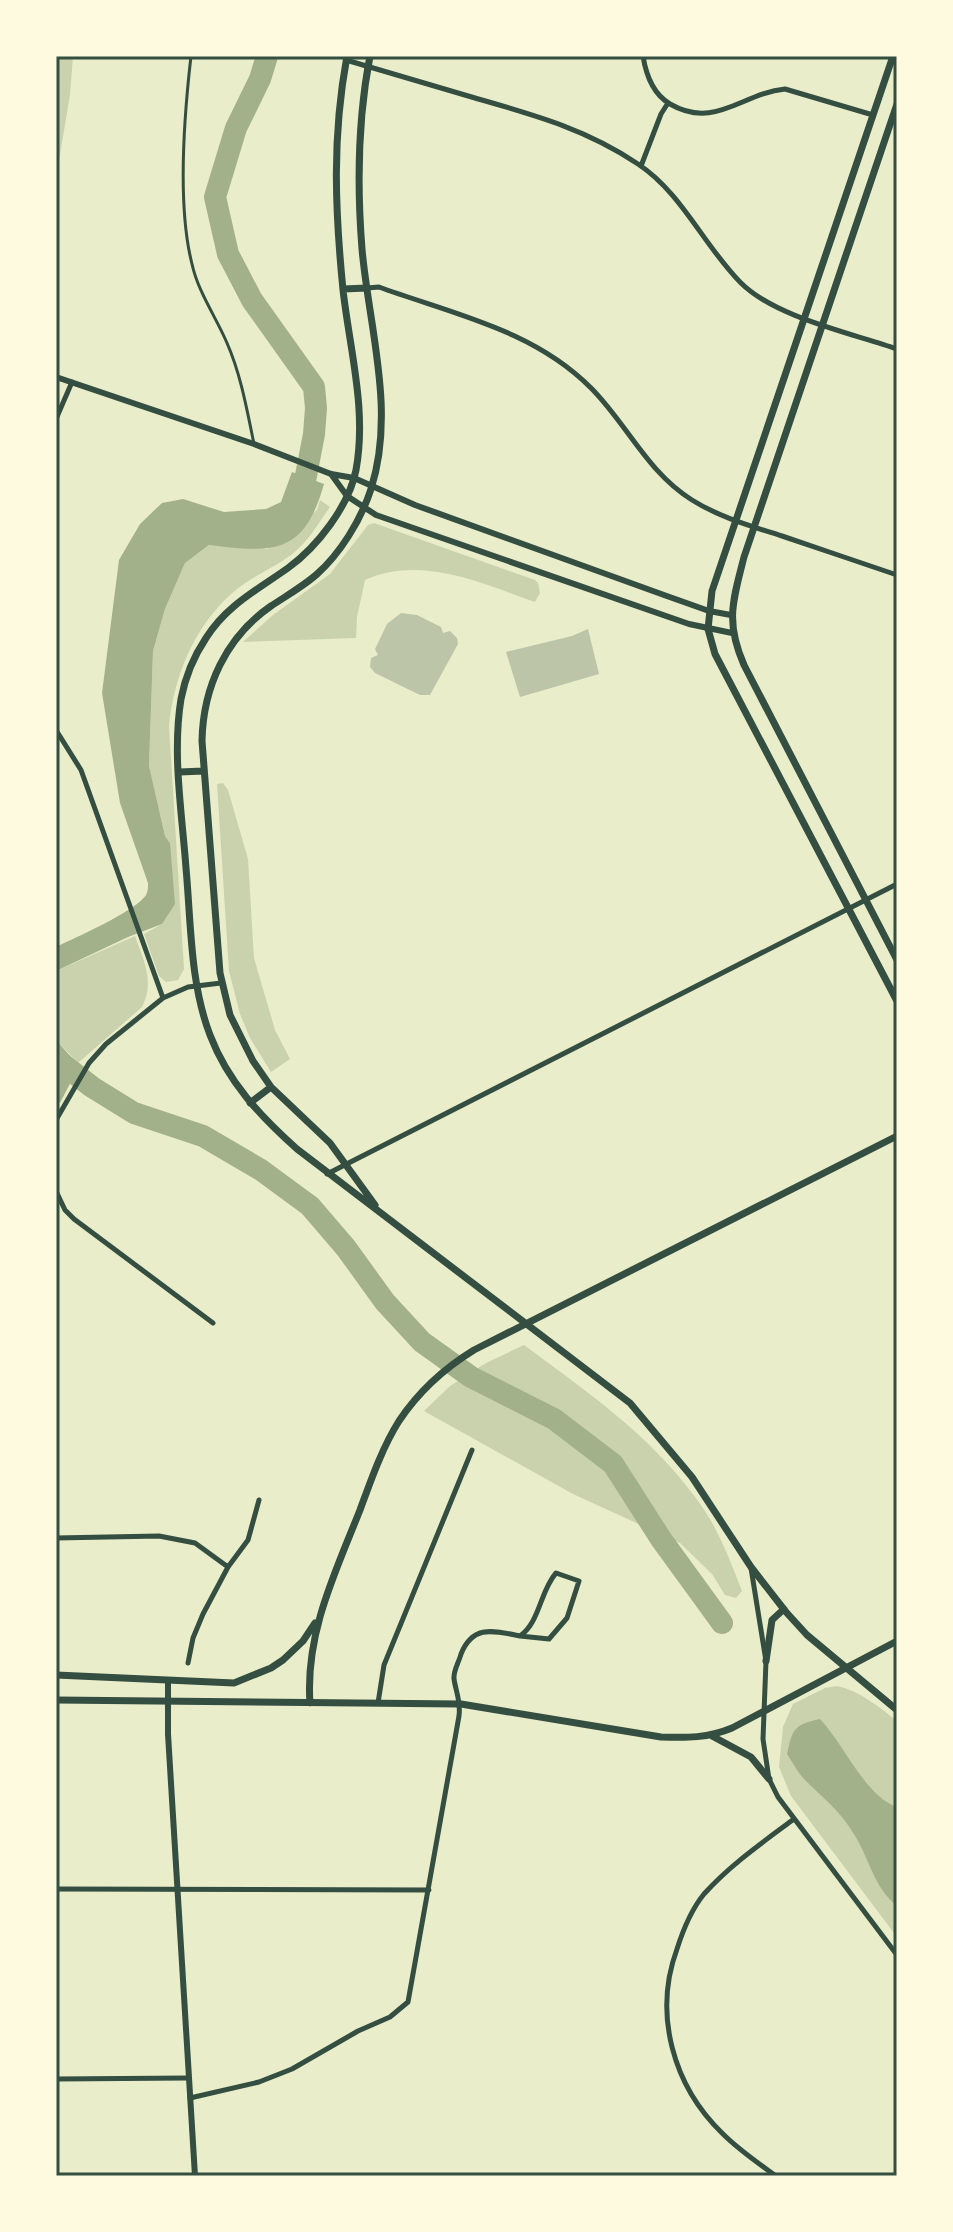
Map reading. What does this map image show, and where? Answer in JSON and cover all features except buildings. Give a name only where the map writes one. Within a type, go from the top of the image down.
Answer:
[{"type":"main road","points":[[370,56],[359,170],[362,251],[382,413],[373,485],[364,509],[336,552],[317,574],[252,621],[227,651],[212,681],[204,709],[203,771],[221,983],[230,1015],[241,1040],[271,1087],[330,1143],[379,1211]]},
{"type":"main road","points":[[893,56],[712,591],[708,629],[715,654],[897,1001]]},
{"type":"main road","points":[[347,58],[338,108],[335,167],[343,289],[360,408],[354,478],[347,496],[304,555],[245,594],[205,639],[190,670],[181,699],[180,772],[197,986],[209,1033],[250,1103],[265,1121],[327,1174],[630,1403],[692,1477],[751,1567],[784,1609],[807,1635],[897,1710]]},
{"type":"main road","points":[[897,104],[894,123],[754,527],[731,615],[732,633],[744,665],[897,960]]},
{"type":"main road","points":[[873,115],[894,123]]},
{"type":"main road","points":[[343,289],[367,288]]},
{"type":"main road","points":[[777,772],[795,763]]},
{"type":"main road","points":[[180,772],[203,771]]},
{"type":"main road","points":[[250,1103],[271,1087]]},
{"type":"main road","points":[[310,1703],[309,1661],[318,1618],[384,1451],[411,1405],[433,1380],[459,1359],[511,1331],[897,1136]]},
{"type":"main road","points":[[766,1661],[772,1620],[784,1609]]},
{"type":"main road","points":[[56,1675],[234,1683],[283,1660],[303,1641],[318,1618]]},
{"type":"main road","points":[[56,1700],[461,1704],[661,1737],[691,1739],[712,1736],[763,1712],[897,1641]]},
{"type":"main road","points":[[712,1736],[751,1757],[769,1779]]},
{"type":"street","points":[[643,56],[650,82],[659,95],[690,113],[713,113],[770,91],[785,89],[873,115]]},
{"type":"street","points":[[347,58],[558,122],[608,145],[641,166],[692,219],[742,284],[773,306],[897,349]]},
{"type":"street","points":[[641,166],[668,103]]},
{"type":"street","points":[[367,288],[379,287],[501,330],[535,345],[566,365],[613,413],[641,454],[663,478],[697,503],[736,521],[897,575]]},
{"type":"street","points":[[56,377],[254,444],[331,474],[354,478],[415,505],[566,560],[709,611],[731,615]]},
{"type":"street","points":[[56,419],[72,382]]},
{"type":"street","points":[[331,474],[347,496],[364,509],[708,629],[732,633]]},
{"type":"street","points":[[559,578],[566,560]]},
{"type":"street","points":[[56,730],[81,770],[163,998]]},
{"type":"street","points":[[327,1174],[897,884]]},
{"type":"street","points":[[56,1120],[89,1063],[106,1044],[163,998],[197,986],[221,983]]},
{"type":"street","points":[[56,1191],[65,1210]]},
{"type":"street","points":[[56,1208],[65,1210],[213,1323]]},
{"type":"street","points":[[378,1703],[384,1665],[472,1450]]},
{"type":"street","points":[[188,1663],[193,1638],[203,1614],[228,1567],[248,1540],[259,1500]]},
{"type":"street","points":[[56,1538],[159,1536],[195,1543],[228,1567]]},
{"type":"street","points":[[751,1567],[766,1661],[763,1712],[769,1779],[778,1797],[897,1955]]},
{"type":"street","points":[[190,2098],[259,2082],[292,2069],[402,2010],[408,2002],[461,1704],[453,1675],[466,1643],[480,1632],[488,1630],[520,1636],[549,1639],[567,1618],[579,1581],[556,1573],[547,1583],[531,1625],[520,1636]]},
{"type":"street","points":[[168,1681],[195,2176]]},
{"type":"street","points":[[776,2176],[723,2135],[694,2101],[674,2057],[667,2028],[666,1990],[688,1918],[704,1895],[749,1852],[794,1819]]},
{"type":"street","points":[[56,1889],[429,1890]]},
{"type":"street","points":[[56,2079],[188,2078]]},
{"type":"lane","points":[[191,56],[185,109],[185,224],[189,251],[196,280],[227,342],[238,374],[254,444]]},
{"type":"shaded area","points":[[56,56],[73,56],[70,95],[56,178]]},
{"type":"shaded area","points":[[292,472],[324,484],[307,525],[296,537],[283,544],[252,549],[209,545],[185,563],[165,609],[153,651],[149,766],[165,836],[170,843],[175,904],[162,924],[56,971],[56,947],[130,909],[148,890],[120,803],[102,693],[119,560],[140,524],[162,503],[183,499],[224,512],[266,509],[281,502]]},
{"type":"shaded area","points":[[320,500],[330,507],[308,539],[291,555],[237,589],[217,608],[196,638],[175,690],[169,726],[184,969],[178,980],[166,982],[159,976],[144,934],[162,924],[170,843],[165,836],[149,767],[153,651],[165,609],[185,563],[209,545],[267,549],[317,510]]},
{"type":"shaded area","points":[[374,523],[535,580],[540,593],[535,602],[451,574],[408,570],[386,573],[365,580],[356,638],[243,642],[273,615],[330,574],[368,525]]},
{"type":"shaded area","points":[[223,783],[228,790],[248,859],[254,958],[275,1030],[290,1059],[271,1072],[250,1038],[240,1014],[229,971],[217,784]]},
{"type":"shaded area","points":[[135,936],[148,980],[142,1007],[78,1063],[56,1040],[56,971]]},
{"type":"shaded area","points":[[56,1040],[79,1066],[60,1103],[56,1099]]},
{"type":"shaded area","points":[[524,1345],[616,1415],[677,1474],[703,1508],[722,1542],[742,1591],[736,1598],[725,1595],[712,1574],[680,1543],[573,1494],[424,1411],[450,1386],[486,1363]]},
{"type":"shaded area","points":[[837,1686],[861,1696],[897,1721],[897,1937],[791,1796],[779,1767],[783,1727],[793,1704],[825,1688]]},
{"type":"shaded area","points":[[820,1719],[865,1781],[885,1801],[897,1807],[897,1906],[882,1890],[847,1823],[802,1777],[787,1754],[796,1729],[804,1723]]},
{"type":"waterway","points":[[267,56],[260,79],[236,128],[215,197],[228,254],[252,300],[314,387],[314,434],[304,486],[293,504]]},
{"type":"waterway","points":[[56,1059],[92,1087],[134,1113],[203,1136],[261,1170],[310,1206],[346,1248],[385,1302],[422,1342],[471,1377],[554,1419],[613,1464],[661,1539],[722,1623]]}]
